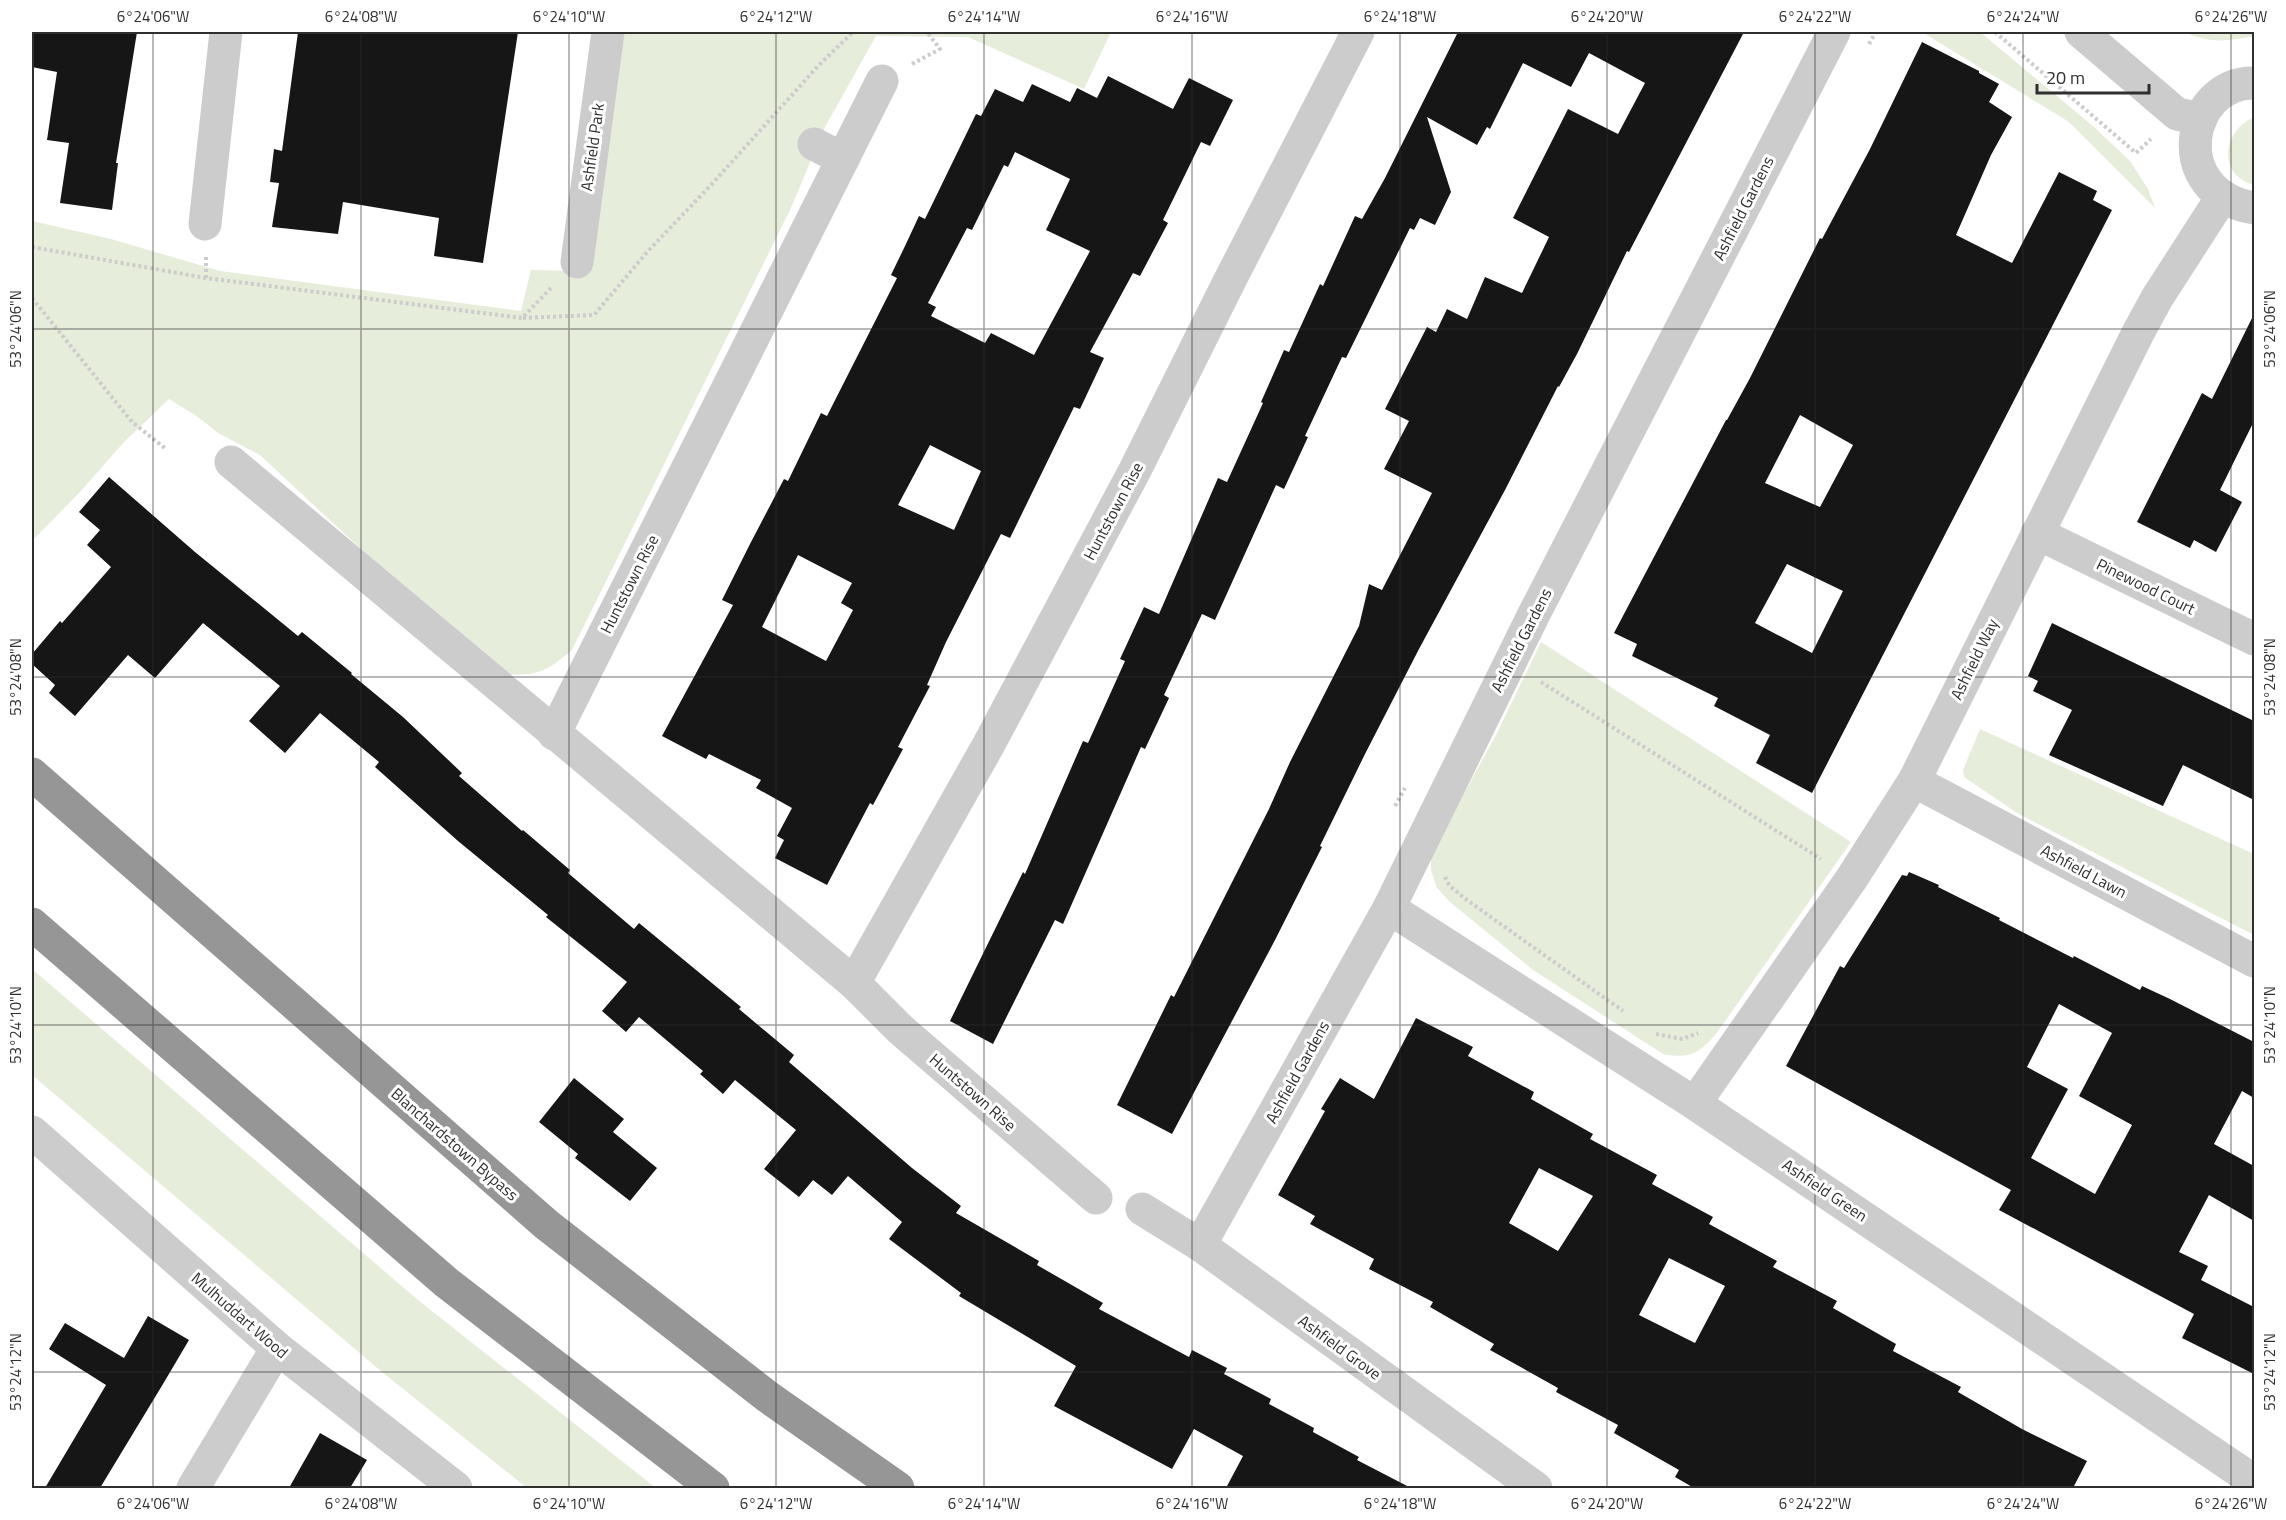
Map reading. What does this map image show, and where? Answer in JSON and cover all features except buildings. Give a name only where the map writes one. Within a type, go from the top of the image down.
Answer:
[{"type":"highway","name":"Blanchardstown Bypass","points":[[32,774],[547,1225],[768,1397],[898,1488]]},
{"type":"highway","points":[[32,924],[447,1283],[712,1488]]},
{"type":"street","points":[[205,225],[226,32]]},
{"type":"street","name":"Ashfield Park","points":[[577,262],[608,32]]},
{"type":"street","name":"Huntstown Rise","points":[[854,983],[989,744],[1123,491],[1358,32]]},
{"type":"street","name":"Ashfield Gardens","points":[[1200,1245],[1389,908],[1533,614],[1834,32]]},
{"type":"street","points":[[2081,32],[2178,114],[2201,119]]},
{"type":"street","name":"Huntstown Rise","points":[[554,734],[882,81]]},
{"type":"street","points":[[2254,83],[2229,89],[2213,101],[2201,119],[2195,136],[2195,153],[2200,170],[2209,185],[2222,197],[2238,205],[2254,208]]},
{"type":"street","points":[[814,144],[843,159]]},
{"type":"street","name":"Ashfield Way","points":[[1695,1103],[1852,878],[1914,781],[2157,298],[2222,197]]},
{"type":"street","name":"Huntstown Rise","points":[[231,462],[854,983],[900,1029],[1096,1198]]},
{"type":"street","name":"Pinewood Court","points":[[2037,533],[2254,639]]},
{"type":"street","name":"Ashfield Lawn","points":[[1914,781],[2254,961]]},
{"type":"street","name":"Ashfield Green","points":[[1389,908],[1695,1103],[2254,1480]]},
{"type":"street","name":"Mulhuddart Wood","points":[[32,1132],[277,1348],[456,1488]]},
{"type":"street","name":"Ashfield Grove","points":[[1142,1209],[1200,1245],[1536,1488]]},
{"type":"street","points":[[194,1488],[277,1348]]},
{"type":"path","points":[[32,247],[206,278],[522,318],[594,315],[648,251],[818,66],[853,32]]},
{"type":"path","points":[[882,81],[940,49],[927,32]]},
{"type":"path","points":[[1865,52],[1876,32]]},
{"type":"path","points":[[522,318],[577,262]]},
{"type":"path","points":[[32,298],[132,422],[166,449]]},
{"type":"path","points":[[1534,690],[1539,681],[1852,878]]},
{"type":"path","points":[[1444,869],[1449,885],[1464,898],[1624,1012]]},
{"type":"path","points":[[1654,1033],[1682,1039],[1702,1030]]},
{"type":"green space","points":[[617,32],[1111,32],[1084,89],[968,37],[876,36],[825,127],[790,210],[572,650],[547,668],[532,673],[502,674],[363,551],[260,455],[218,433],[169,399],[124,442],[80,492],[32,541],[32,221],[111,239],[220,271],[521,311],[531,270],[578,271]]},
{"type":"green space","points":[[1922,32],[1980,32],[2094,127],[2130,161],[2148,189],[2155,208],[2069,122]]},
{"type":"green space","points":[[2186,32],[2254,32],[2254,36],[2211,40]]},
{"type":"green space","points":[[2254,117],[2254,185],[2242,180],[2234,172],[2229,163],[2228,152],[2235,132]]},
{"type":"green space","points":[[1541,642],[1851,842],[1716,1034],[1693,1053],[1680,1056],[1663,1054],[1533,970],[1450,902],[1437,888],[1431,870],[1431,853],[1496,735]]},
{"type":"green space","points":[[1980,729],[2254,854],[2254,935],[2017,813],[1964,777],[1963,770]]},
{"type":"green space","points":[[32,969],[418,1300],[656,1488],[527,1488],[382,1372],[32,1075]]}]
